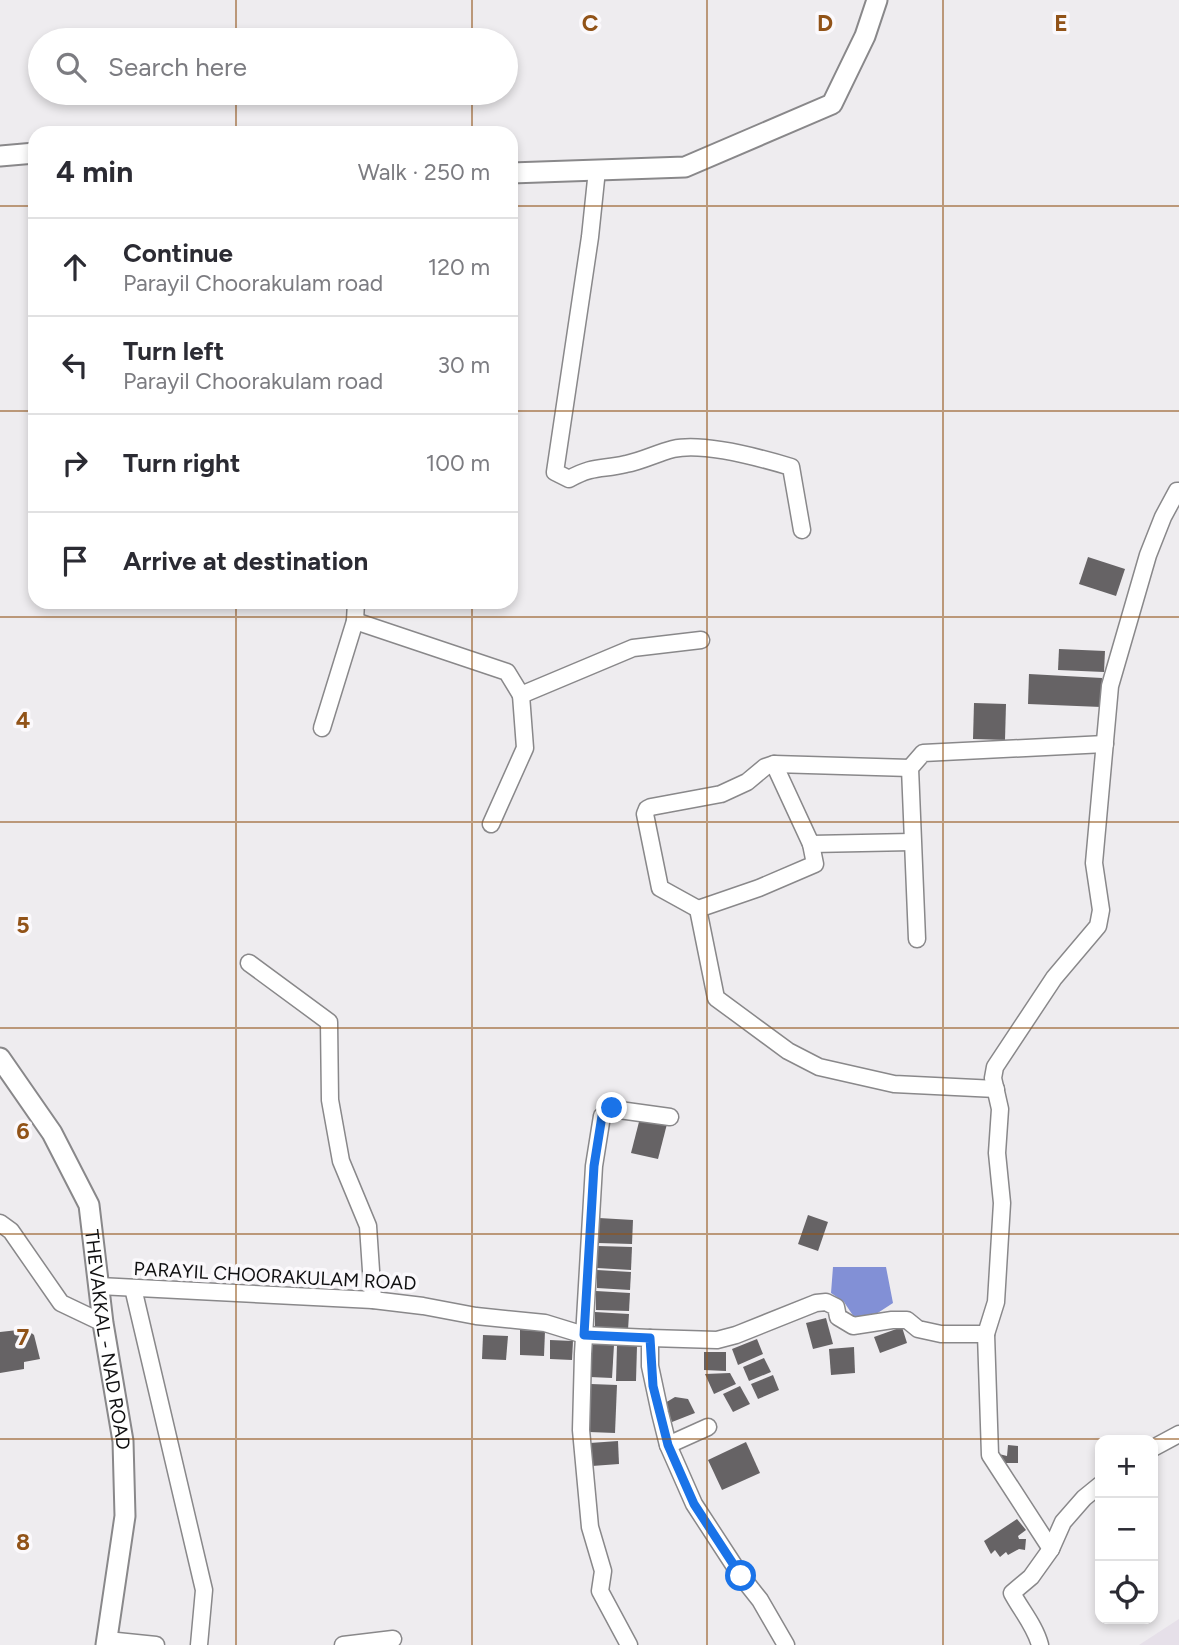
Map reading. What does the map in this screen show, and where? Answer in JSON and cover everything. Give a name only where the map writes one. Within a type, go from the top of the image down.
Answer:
[{"type":"main road","points":[[518,173],[685,167],[832,104],[865,36],[877,0]]},
{"type":"main road","points":[[0,156],[28,154]]},
{"type":"main road","name":"THEVAKKAL - NAD ROAD","points":[[0,1058],[52,1133],[89,1205],[103,1323],[123,1441],[125,1516],[106,1643]]},
{"type":"street","points":[[597,170],[590,237],[555,472],[569,478],[587,469],[625,465],[675,448],[713,450],[763,458],[791,467],[802,530]]},
{"type":"street","points":[[1051,1549],[990,1455],[986,1334],[996,1302],[1002,1216],[997,1153],[1000,1109],[993,1078],[995,1067],[1054,978],[1098,926],[1101,910],[1094,863],[1110,686],[1153,543],[1163,517],[1179,491]]},
{"type":"street","points":[[322,728],[355,621],[356,609]]},
{"type":"street","points":[[355,621],[507,672],[521,695],[526,748],[491,824]]},
{"type":"street","points":[[521,695],[633,648],[701,640]]},
{"type":"street","points":[[917,939],[910,768],[923,753],[1105,744]]},
{"type":"street","points":[[774,764],[811,844],[815,864],[760,888],[698,909],[660,888],[645,814],[647,808],[721,794],[747,782],[765,767],[774,764],[910,768]]},
{"type":"street","points":[[811,844],[912,842]]},
{"type":"street","points":[[698,909],[716,998],[788,1051],[820,1067],[894,1084],[996,1089]]},
{"type":"street","points":[[249,963],[329,1023],[330,1100],[341,1161],[368,1226],[373,1300]]},
{"type":"street","points":[[629,1645],[600,1591],[603,1571],[590,1527],[581,1430],[594,1166],[602,1116],[612,1108],[670,1117]]},
{"type":"street","points":[[0,1223],[11,1231],[61,1303],[103,1323]]},
{"type":"street","name":"PARAYIL CHOORAKULAM ROAD","points":[[99,1286],[373,1300],[476,1316],[545,1323],[584,1335],[650,1338]]},
{"type":"street","points":[[133,1288],[204,1590],[199,1645]]},
{"type":"street","points":[[786,1645],[760,1600],[694,1504],[668,1445],[653,1386],[650,1338],[717,1340],[816,1303],[826,1302],[835,1307],[838,1317],[853,1326],[907,1320],[918,1329],[941,1334],[986,1334]]},
{"type":"street","points":[[668,1445],[708,1427]]},
{"type":"street","points":[[1158,1445],[1179,1434]]},
{"type":"street","points":[[1040,1645],[1036,1632],[1012,1593],[1031,1577],[1051,1549],[1063,1522],[1095,1489]]},
{"type":"street","points":[[343,1645],[393,1639]]},
{"type":"street","points":[[106,1643],[156,1645]]},
{"type":"shaded area","points":[[1179,1619],[1179,1645],[1139,1645]]},
{"type":"water","points":[[833,1267],[886,1267],[893,1303],[873,1316],[854,1317],[844,1302],[831,1293]]},
{"type":"building","points":[[1088,557],[1125,569],[1116,596],[1079,584]]},
{"type":"building","points":[[1059,649],[1105,651],[1104,672],[1058,670]]},
{"type":"building","points":[[1029,674],[1102,678],[1101,707],[1028,704]]},
{"type":"building","points":[[974,703],[1006,704],[1005,740],[973,739]]},
{"type":"building","points":[[640,1118],[667,1124],[658,1159],[631,1153]]},
{"type":"building","points":[[808,1215],[828,1222],[818,1251],[798,1244]]},
{"type":"building","points":[[599,1218],[633,1220],[632,1244],[598,1243]]},
{"type":"building","points":[[598,1246],[632,1247],[631,1270],[597,1268]]},
{"type":"building","points":[[597,1270],[631,1272],[630,1290],[597,1288]]},
{"type":"building","points":[[596,1291],[630,1293],[629,1311],[596,1310]]},
{"type":"building","points":[[595,1312],[629,1314],[628,1330],[595,1329]]},
{"type":"building","points":[[826,1318],[833,1344],[813,1349],[806,1323]]},
{"type":"building","points":[[902,1327],[907,1343],[880,1353],[874,1337]]},
{"type":"building","points":[[28,1330],[34,1335],[40,1359],[24,1362],[24,1369],[0,1373],[0,1332]]},
{"type":"building","points":[[520,1330],[545,1331],[544,1356],[520,1355]]},
{"type":"building","points":[[483,1335],[508,1336],[506,1360],[482,1359]]},
{"type":"building","points":[[757,1339],[763,1354],[738,1365],[732,1349]]},
{"type":"building","points":[[550,1340],[573,1341],[572,1360],[550,1359]]},
{"type":"building","points":[[591,1345],[614,1345],[612,1378],[590,1377]]},
{"type":"building","points":[[617,1345],[637,1346],[636,1381],[616,1381]]},
{"type":"building","points":[[854,1347],[855,1373],[831,1375],[829,1349]]},
{"type":"building","points":[[704,1352],[726,1352],[726,1371],[704,1370]]},
{"type":"building","points":[[764,1358],[771,1372],[749,1381],[743,1367]]},
{"type":"building","points":[[730,1373],[736,1384],[714,1394],[705,1374]]},
{"type":"building","points":[[773,1375],[779,1390],[758,1399],[751,1384]]},
{"type":"building","points":[[591,1384],[617,1385],[615,1433],[589,1432]]},
{"type":"building","points":[[740,1386],[750,1404],[733,1412],[723,1394]]},
{"type":"building","points":[[675,1397],[688,1399],[695,1413],[672,1422],[665,1403]]},
{"type":"building","points":[[618,1441],[619,1464],[592,1466],[590,1443]]},
{"type":"building","points":[[746,1442],[760,1473],[722,1490],[708,1460]]},
{"type":"building","points":[[1008,1445],[1018,1446],[1018,1463],[1002,1463],[999,1454],[1007,1456]]},
{"type":"building","points":[[1017,1519],[1026,1530],[1018,1536],[1019,1539],[1026,1539],[1025,1550],[1019,1549],[1008,1555],[1006,1552],[1000,1557],[995,1550],[991,1554],[984,1541]]},
{"type":"route","points":[[612,1108],[602,1116],[594,1166],[584,1335],[650,1338],[653,1386],[668,1445],[694,1504],[741,1576]]}]
